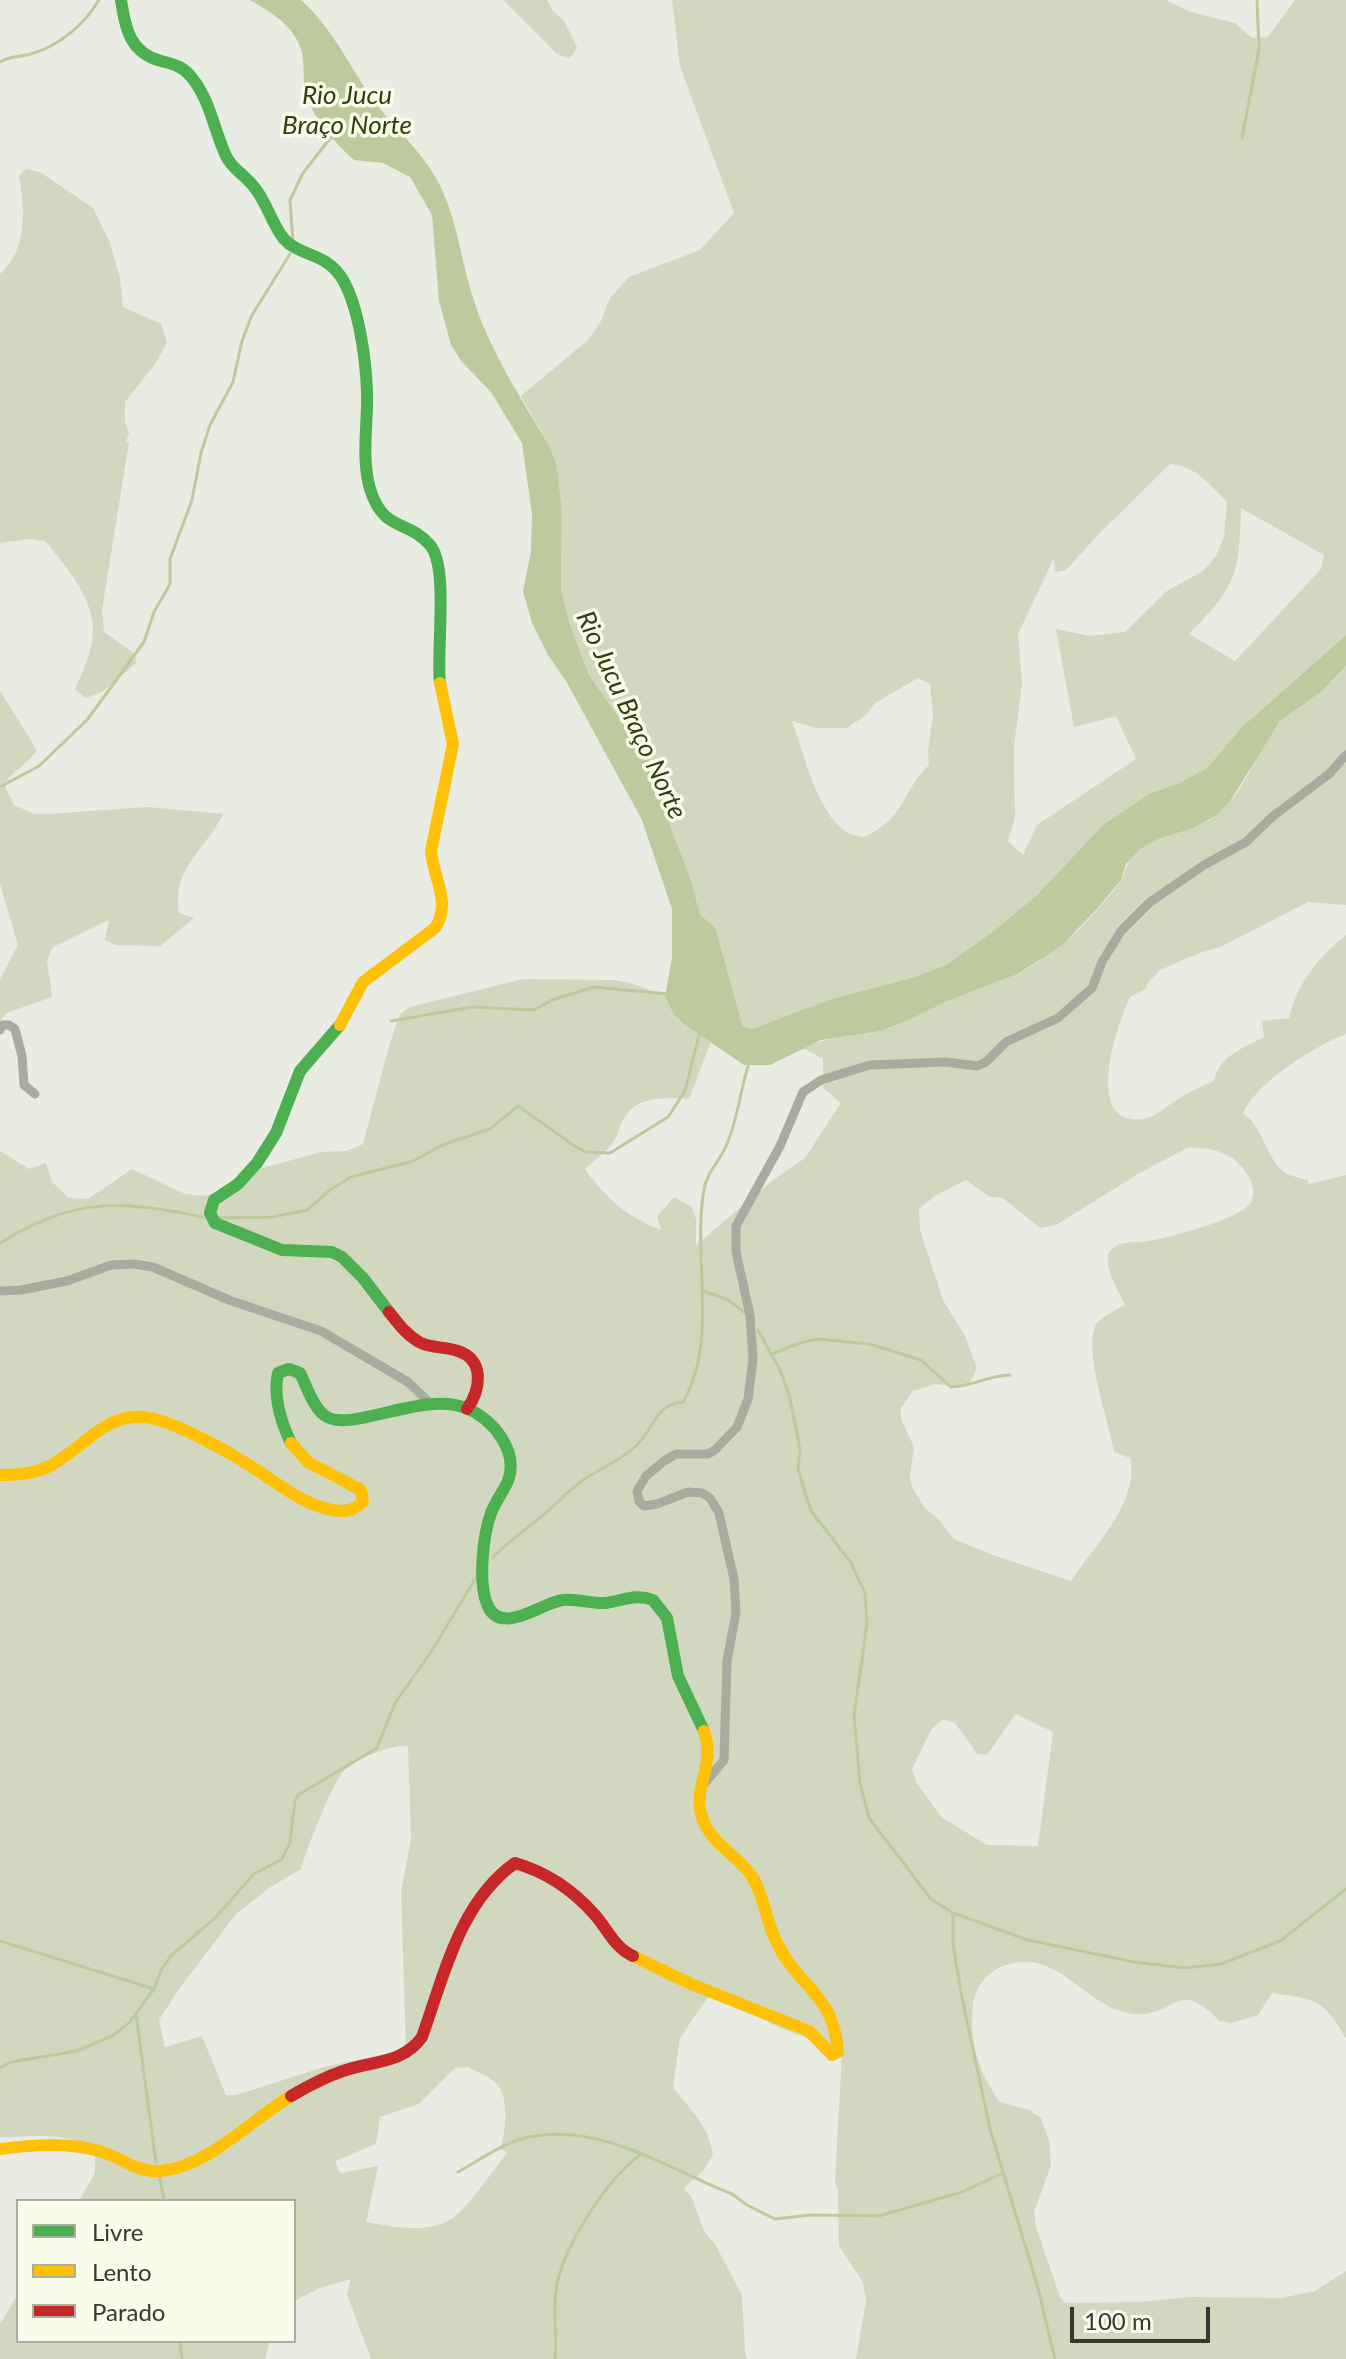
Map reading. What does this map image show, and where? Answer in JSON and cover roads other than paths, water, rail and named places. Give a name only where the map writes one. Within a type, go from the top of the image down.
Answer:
[{"type":"street","points":[[121,0],[126,26],[136,48],[146,56],[171,61],[192,77],[231,165],[254,186],[283,238],[291,245],[320,257],[337,271],[345,284],[357,320],[367,391],[364,456],[370,488],[386,519],[419,536],[431,546],[435,555],[440,589],[438,669],[453,744],[431,851],[432,865],[443,898],[441,919],[435,928],[363,982],[336,1032],[300,1071],[276,1133],[257,1163],[238,1184],[214,1200],[210,1213],[215,1223],[282,1250],[332,1252],[342,1257],[363,1278],[403,1330],[421,1343],[460,1351],[471,1358],[480,1379],[475,1398],[467,1409]]},
{"type":"street","points":[[699,1789],[724,1760],[727,1661],[736,1613],[734,1579],[719,1513],[710,1498],[702,1493],[688,1492],[644,1506],[639,1501],[637,1491],[646,1476],[664,1461],[676,1454],[708,1454],[737,1427],[748,1399],[753,1359],[750,1315],[736,1252],[736,1226],[780,1146],[803,1092],[821,1080],[870,1065],[946,1062],[977,1066],[986,1062],[1006,1042],[1058,1018],[1092,988],[1102,962],[1121,931],[1150,902],[1204,865],[1246,842],[1272,817],[1329,774],[1346,755]]},
{"type":"street","points":[[0,1030],[3,1025],[15,1029],[22,1056],[24,1085],[35,1094]]},
{"type":"street","points":[[0,1291],[67,1281],[111,1265],[153,1267],[229,1300],[321,1331],[408,1382],[429,1402]]},
{"type":"street","points":[[0,1475],[24,1475],[45,1468],[61,1459],[104,1423],[128,1416],[148,1417],[172,1425],[234,1457],[290,1492],[343,1512],[353,1511],[363,1502],[361,1490],[306,1462],[283,1431],[276,1384],[278,1373],[289,1369],[300,1373],[316,1408],[330,1419],[345,1421],[429,1402],[447,1401],[482,1417],[498,1432],[508,1449],[511,1466],[508,1480],[490,1512],[486,1534],[485,1598],[489,1609],[500,1618],[516,1618],[566,1599],[607,1603],[633,1596],[654,1600],[666,1615],[679,1679],[708,1742],[709,1755],[699,1789],[700,1814],[711,1836],[753,1878],[781,1951],[796,1973],[813,1987],[830,2010],[838,2040],[836,2055],[829,2054],[809,2031],[691,1984],[622,1951],[595,1915],[567,1889],[538,1870],[515,1863],[505,1868],[493,1882],[460,1933],[431,2006],[423,2036],[405,2054],[339,2072],[282,2101],[221,2145],[166,2170],[149,2171],[101,2151],[83,2148],[28,2145],[0,2149]]},
{"type":"water","name":"Rio Jucu Braço Norte","points":[[250,0],[301,0],[312,10],[377,105],[437,180],[453,221],[471,291],[486,333],[551,449],[557,467],[562,511],[561,589],[569,622],[589,675],[649,760],[660,784],[671,828],[691,880],[717,980],[744,1027],[752,1029],[831,999],[915,977],[946,965],[1036,896],[1103,825],[1149,794],[1207,768],[1241,728],[1346,635],[1346,666],[1322,691],[1280,721],[1229,803],[1216,816],[1140,849],[1126,864],[1121,880],[1097,909],[1062,945],[1045,957],[1015,975],[881,1031],[821,1040],[770,1065],[744,1065],[684,1024],[673,1013],[665,996],[672,959],[672,909],[642,820],[532,623],[523,591],[531,552],[532,514],[522,443],[491,392],[462,362],[451,345],[439,301],[432,215],[410,177],[383,163],[354,160],[331,137],[308,100],[301,48],[291,30],[276,16]]},
{"type":"waterway","points":[[0,62],[31,54],[61,40],[86,18],[99,0]]},
{"type":"waterway","points":[[1242,138],[1259,49],[1257,0]]},
{"type":"waterway","points":[[293,242],[290,200],[303,173],[332,136]]},
{"type":"waterway","points":[[0,787],[39,766],[87,720],[144,642],[154,612],[170,584],[170,559],[192,500],[210,425],[233,382],[242,341],[252,315],[290,254]]},
{"type":"waterway","name":"Rio Jucu Braço Norte","points":[[687,914],[708,932],[735,1029]]},
{"type":"waterway","points":[[391,1021],[472,1007],[534,1010],[552,1000],[594,987],[668,994]]},
{"type":"waterway","points":[[216,1218],[272,1217],[307,1210],[351,1177],[413,1161],[442,1145],[490,1129],[518,1106],[576,1147],[586,1152],[610,1153],[668,1117],[685,1091],[700,1031]]},
{"type":"waterway","points":[[493,1557],[577,1484],[636,1446],[667,1407],[683,1402],[694,1378],[700,1352],[704,1190],[707,1178],[730,1136],[749,1063]]},
{"type":"waterway","points":[[0,1243],[52,1217],[98,1206],[146,1207],[203,1217]]},
{"type":"waterway","points":[[703,1291],[728,1300],[748,1315]]},
{"type":"waterway","points":[[758,1330],[781,1372],[790,1398],[800,1450],[798,1469],[811,1511],[850,1561],[865,1593],[867,1624],[854,1716],[860,1783],[869,1818],[931,1899],[953,1913],[1028,1940],[1134,1962],[1185,1968],[1221,1964],[1280,1941],[1346,1889]]},
{"type":"waterway","points":[[772,1354],[818,1339],[869,1344],[921,1360],[951,1387],[1010,1375]]},
{"type":"waterway","points":[[0,2068],[11,2062],[77,2051],[112,2036],[129,2023],[154,1989],[161,1970],[171,1956],[215,1918],[254,1874],[282,1859],[290,1842],[298,1795],[377,1748],[395,1703],[431,1652],[477,1576]]},
{"type":"waterway","points":[[953,1913],[953,1945],[962,1998],[990,2129],[1038,2288],[1055,2359]]},
{"type":"waterway","points":[[0,1941],[154,1989]]},
{"type":"waterway","points":[[136,2014],[156,2162]]},
{"type":"waterway","points":[[458,2172],[520,2139],[556,2134],[582,2136],[634,2150],[732,2194],[775,2219],[810,2215],[879,2216],[962,2192],[1003,2173]]},
{"type":"waterway","points":[[555,2359],[556,2290],[567,2254],[600,2198],[641,2154]]},
{"type":"waterway","points":[[159,2175],[164,2199]]},
{"type":"waterway","points":[[180,2343],[182,2359]]}]
